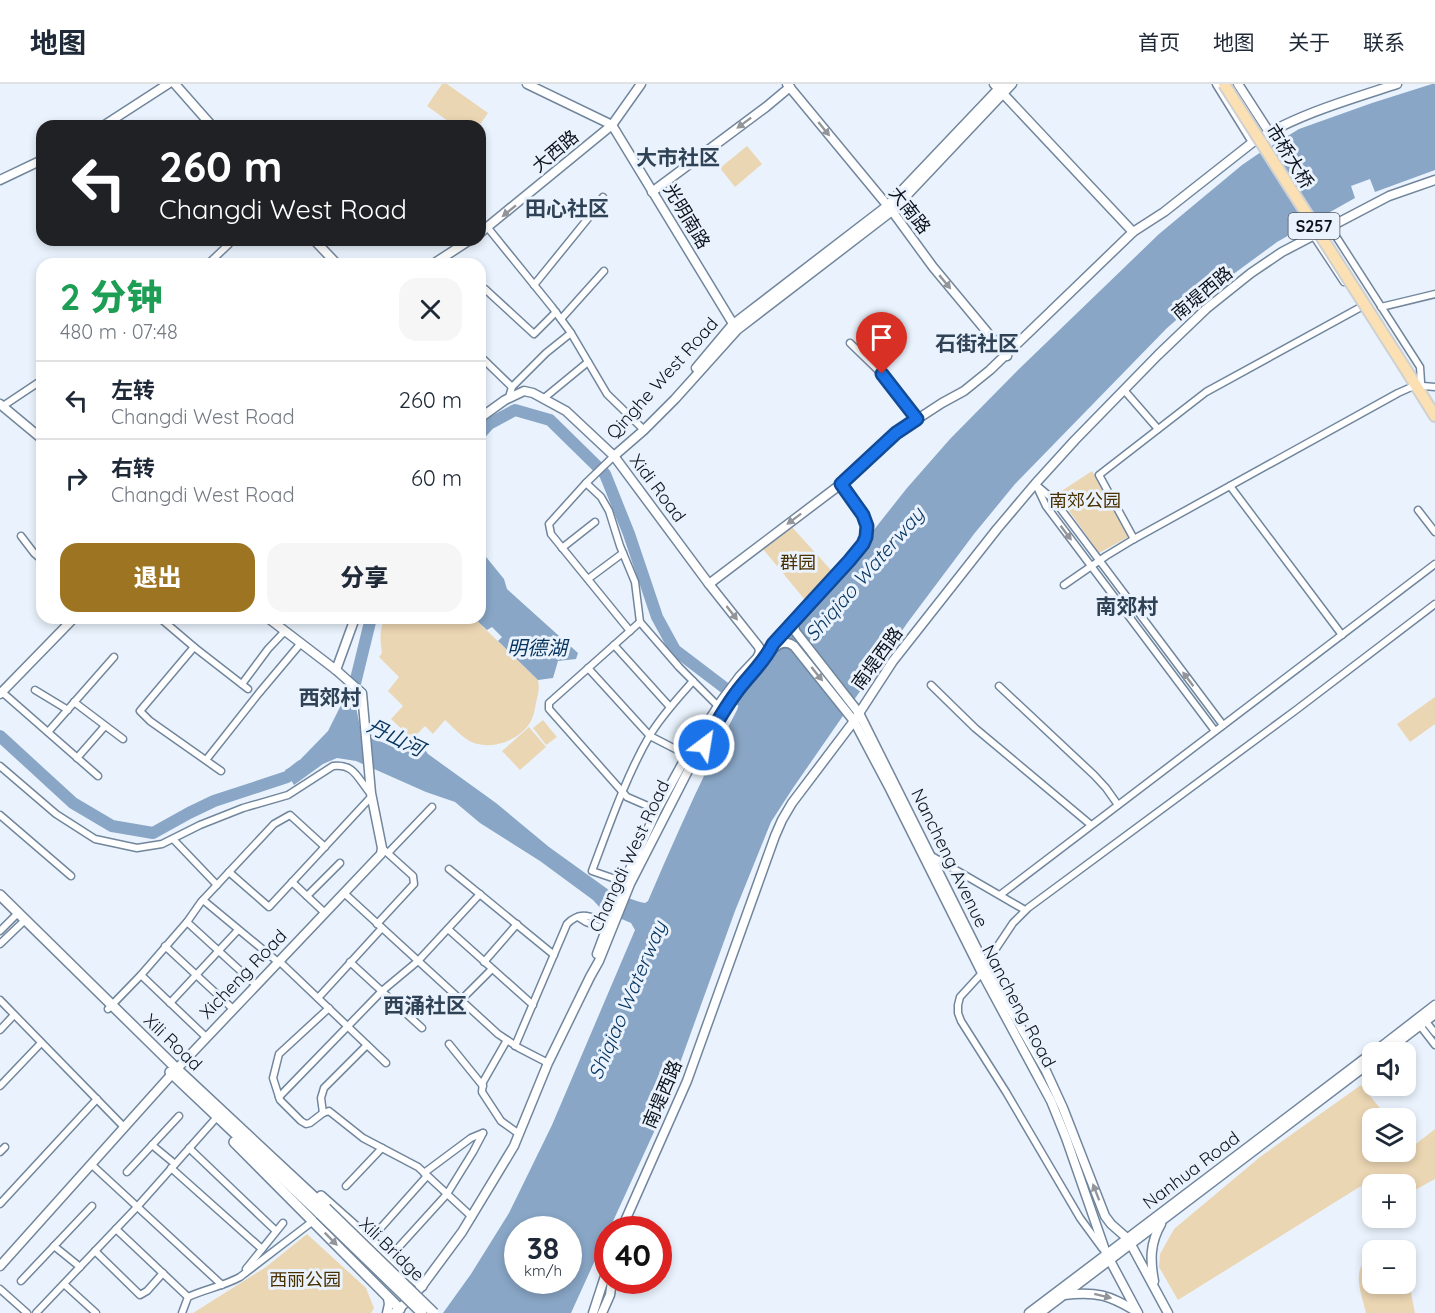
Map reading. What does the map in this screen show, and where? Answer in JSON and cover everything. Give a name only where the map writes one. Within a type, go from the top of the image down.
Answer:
[{"type":"main road","name":"市桥大桥","points":[[1224,84],[1407,366]]},
{"type":"main road","name":"市桥大桥","points":[[1232,84],[1407,366]]},
{"type":"main road","name":"S257","points":[[1407,366],[1424,385],[1435,403]]},
{"type":"main road","name":"S257","points":[[1424,385],[1435,416]]},
{"type":"main road","name":"Xili Road","points":[[0,895],[20,919],[320,1215]]},
{"type":"main road","name":"Xili Road","points":[[0,904],[20,919]]},
{"type":"main road","points":[[221,1117],[233,1141],[320,1215],[397,1311]]},
{"type":"main road","points":[[221,1117],[244,1127],[422,1286]]},
{"type":"main road","name":"Xili Bridge","points":[[320,1215],[422,1313]]},
{"type":"main road","name":"Xili Bridge","points":[[320,1215],[434,1313]]},
{"type":"street","points":[[112,120],[168,84]]},
{"type":"street","points":[[175,84],[207,120]]},
{"type":"street","points":[[527,84],[612,125]]},
{"type":"street","name":"大西路","points":[[486,228],[612,125],[641,84]]},
{"type":"street","name":"Qinghe West Road","points":[[614,456],[735,327],[890,209],[999,88],[1012,84]]},
{"type":"street","points":[[1217,84],[1253,142]]},
{"type":"street","points":[[1238,84],[1269,132]]},
{"type":"street","points":[[709,584],[841,484],[896,433],[964,391],[1006,356],[1133,232],[1164,212],[1253,142],[1311,113],[1397,84]]},
{"type":"street","points":[[652,192],[766,107],[788,85]]},
{"type":"street","name":"大南路","points":[[788,85],[1006,356]]},
{"type":"street","points":[[999,88],[1133,232]]},
{"type":"street","name":"光明南路","points":[[612,125],[735,327]]},
{"type":"street","points":[[0,180],[36,163]]},
{"type":"street","name":"南堤西路","points":[[627,1216],[687,1081],[782,820],[855,711],[871,695],[907,644],[1035,484],[1158,355],[1206,309],[1251,273],[1282,252],[1389,196],[1435,180]]},
{"type":"street","points":[[534,285],[603,197]]},
{"type":"street","points":[[1329,227],[1420,368],[1424,385]]},
{"type":"street","points":[[486,232],[556,312],[607,394],[642,428]]},
{"type":"street","points":[[1313,235],[1404,373],[1424,385]]},
{"type":"street","points":[[214,258],[227,246]]},
{"type":"street","points":[[320,246],[331,258]]},
{"type":"street","points":[[442,258],[461,246]]},
{"type":"street","points":[[561,320],[604,271]]},
{"type":"street","points":[[486,289],[534,334],[556,312]]},
{"type":"street","points":[[1381,307],[1435,294]]},
{"type":"street","points":[[1134,539],[1099,475],[1220,383],[1361,307]]},
{"type":"street","name":"Qinghe West Road","points":[[614,456],[675,399],[735,327]]},
{"type":"street","points":[[486,414],[509,397],[512,387],[546,353],[571,333]]},
{"type":"street","points":[[849,343],[882,374],[917,419]]},
{"type":"street","points":[[486,362],[512,387]]},
{"type":"street","points":[[543,399],[588,362]]},
{"type":"street","points":[[36,384],[1,405],[36,434]]},
{"type":"street","points":[[1064,585],[1134,539],[1398,393],[1424,385]]},
{"type":"street","points":[[1124,390],[1158,429]]},
{"type":"street","name":"Xidi Road","points":[[509,397],[526,391],[566,411],[614,456],[709,584],[755,641]]},
{"type":"street","points":[[614,456],[549,524],[550,534],[630,631]]},
{"type":"street","points":[[586,483],[601,496],[609,511],[635,582],[640,622],[693,681],[723,703]]},
{"type":"street","points":[[777,643],[796,617],[849,561],[866,537],[867,526],[863,515],[841,484]]},
{"type":"street","points":[[1035,484],[1054,500],[1223,725]]},
{"type":"street","points":[[1035,484],[1046,506],[1215,731]]},
{"type":"street","points":[[1230,486],[1342,635]]},
{"type":"street","points":[[1418,510],[1435,532]]},
{"type":"street","points":[[562,548],[595,522]]},
{"type":"street","points":[[21,536],[36,555]]},
{"type":"street","points":[[588,579],[623,553]]},
{"type":"street","points":[[1000,895],[1435,564]]},
{"type":"street","points":[[1108,1257],[1080,1218],[962,1021],[958,1013],[960,997],[983,969],[1013,923],[1025,910],[1435,604]]},
{"type":"street","points":[[796,617],[795,631],[855,711]]},
{"type":"street","points":[[640,622],[549,703],[549,709],[627,797],[657,810]]},
{"type":"street","points":[[68,624],[1,693],[98,776]]},
{"type":"street","points":[[167,624],[245,687],[268,649],[285,631]]},
{"type":"street","points":[[276,624],[362,693],[371,795],[385,850],[413,876],[414,884],[318,998]]},
{"type":"street","points":[[336,670],[353,624]]},
{"type":"street","points":[[755,641],[767,645],[789,643],[794,646],[855,711]]},
{"type":"street","name":"Changdi West Road","points":[[397,1311],[422,1286],[462,1232],[514,1146],[548,1063],[590,977],[609,923],[657,810],[723,703],[759,654],[759,647],[755,641]]},
{"type":"street","points":[[206,760],[301,643]]},
{"type":"street","name":"Changdi West Road","points":[[743,678],[765,658],[777,643]]},
{"type":"street","points":[[614,645],[670,707]]},
{"type":"street","points":[[194,648],[141,711],[150,721],[221,771]]},
{"type":"street","points":[[48,732],[114,657]]},
{"type":"street","points":[[588,669],[650,736],[691,757]]},
{"type":"street","points":[[627,883],[592,871],[622,792],[650,736],[670,707],[693,681]]},
{"type":"street","points":[[931,685],[975,728],[1091,825]]},
{"type":"street","points":[[999,686],[1106,788],[1118,805]]},
{"type":"street","points":[[35,690],[68,710]]},
{"type":"street","points":[[855,711],[863,699],[871,695]]},
{"type":"street","points":[[74,702],[123,739]]},
{"type":"street","name":"Nancheng Avenue","points":[[855,711],[930,855],[983,969],[1055,1089],[1106,1216],[1130,1241]]},
{"type":"street","name":"Nancheng Road","points":[[855,711],[890,789],[1056,1113],[1108,1257],[1138,1313]]},
{"type":"street","points":[[77,758],[105,726]]},
{"type":"street","name":"Changdi West Road","points":[[627,883],[691,757]]},
{"type":"street","points":[[0,766],[56,814],[95,839],[136,848],[162,844],[200,825],[243,808],[288,795],[333,766],[341,765],[350,768],[371,795]]},
{"type":"street","points":[[229,872],[269,907],[371,795]]},
{"type":"street","points":[[385,850],[432,807]]},
{"type":"street","points":[[0,815],[71,876]]},
{"type":"street","points":[[110,1007],[141,975],[203,900],[274,824],[290,815],[325,847]]},
{"type":"street","points":[[173,839],[217,885]]},
{"type":"street","name":"Xicheng Road","points":[[0,1266],[206,1037],[385,850]]},
{"type":"street","points":[[930,855],[1025,910]]},
{"type":"street","points":[[307,896],[340,863]]},
{"type":"street","points":[[450,869],[554,955]]},
{"type":"street","points":[[292,882],[325,913]]},
{"type":"street","points":[[344,893],[498,1034],[515,1046],[548,1063]]},
{"type":"street","points":[[279,1097],[382,991],[418,961],[480,894]]},
{"type":"street","points":[[203,900],[278,962],[386,1063]]},
{"type":"street","points":[[515,1046],[567,924],[573,918],[585,915],[609,923]]},
{"type":"street","points":[[0,931],[20,919]]},
{"type":"street","points":[[0,944],[20,919]]},
{"type":"street","points":[[187,922],[256,985]]},
{"type":"street","points":[[484,962],[517,924]]},
{"type":"street","points":[[448,929],[533,1005]]},
{"type":"street","points":[[170,1003],[238,930]]},
{"type":"street","points":[[165,946],[233,1009]]},
{"type":"street","points":[[350,962],[422,1028]]},
{"type":"street","points":[[461,1000],[492,969]]},
{"type":"street","points":[[141,975],[206,1037]]},
{"type":"street","points":[[0,1000],[124,1127]]},
{"type":"street","name":"Nanhua Road","points":[[1397,1042],[1435,1005]]},
{"type":"street","points":[[329,1008],[279,1054],[273,1078],[280,1100],[306,1124],[329,1111],[363,1138],[417,1167],[472,1217]]},
{"type":"street","name":"Nanhua Road","points":[[1390,1042],[1435,1014]]},
{"type":"street","points":[[0,1030],[14,1015]]},
{"type":"street","points":[[1421,1021],[1435,1033]]},
{"type":"street","points":[[1421,1021],[1435,1046]]},
{"type":"street","points":[[507,1040],[483,1082],[482,1092],[501,1121],[519,1134]]},
{"type":"street","points":[[0,1086],[41,1042]]},
{"type":"street","points":[[449,1044],[483,1086]]},
{"type":"street","points":[[323,1113],[321,1098],[324,1088],[367,1045]]},
{"type":"street","name":"Nanhua Road","points":[[1029,1313],[1130,1241],[1362,1062]]},
{"type":"street","name":"Nanhua Road","points":[[1130,1241],[1165,1219],[1362,1070]]},
{"type":"street","points":[[0,1204],[97,1099]]},
{"type":"street","points":[[127,1172],[179,1116]]},
{"type":"street","points":[[36,1313],[189,1148],[221,1117]]},
{"type":"street","points":[[378,1231],[426,1175],[471,1138],[483,1133],[447,1194],[398,1249]]},
{"type":"street","points":[[152,1145],[262,1249]]},
{"type":"street","points":[[189,1148],[276,1231]]},
{"type":"street","points":[[346,1186],[382,1148]]},
{"type":"street","points":[[91,1164],[222,1285]]},
{"type":"street","points":[[21,1281],[92,1206]]},
{"type":"street","points":[[182,1313],[188,1297],[240,1277],[320,1215]]},
{"type":"street","points":[[1155,1290],[1150,1264],[1152,1245],[1165,1219]]},
{"type":"street","points":[[240,1277],[283,1222]]},
{"type":"street","points":[[116,1229],[188,1297]]},
{"type":"street","points":[[1130,1241],[1168,1313]]},
{"type":"street","points":[[54,1246],[80,1267]]},
{"type":"street","points":[[95,1251],[140,1295],[147,1291],[163,1273]]},
{"type":"street","name":"Nanhua Road","points":[[1040,1313],[1108,1257]]},
{"type":"street","points":[[64,1284],[96,1313]]},
{"type":"street","points":[[0,1288],[27,1313]]},
{"type":"street","points":[[593,1313],[599,1294]]},
{"type":"street","points":[[602,1313],[610,1294]]},
{"type":"street","points":[[1064,1295],[1096,1294],[1119,1301],[1138,1313]]},
{"type":"street","points":[[387,1313],[388,1298]]},
{"type":"green space","points":[[442,84],[447,84],[488,113],[483,120],[447,120],[427,106]]},
{"type":"green space","points":[[747,146],[762,164],[735,187],[720,168]]},
{"type":"green space","name":"南郊公园","points":[[1092,471],[1128,537],[1099,553],[1057,494]]},
{"type":"green space","name":"群园","points":[[791,526],[831,570],[805,600],[763,549]]},
{"type":"green space","points":[[383,624],[480,624],[538,680],[539,691],[531,721],[521,733],[499,744],[474,743],[466,739],[445,720],[433,734],[425,726],[412,739],[391,719],[403,706],[388,691],[399,677],[379,657],[382,653],[380,635]]},
{"type":"green space","points":[[1435,697],[1435,724],[1410,742],[1397,724]]},
{"type":"green space","points":[[543,720],[557,737],[546,745],[533,728]]},
{"type":"green space","points":[[529,727],[546,747],[520,770],[502,751]]},
{"type":"green space","points":[[1361,1085],[1362,1096],[1370,1096],[1380,1108],[1362,1108],[1362,1162],[1416,1162],[1416,1144],[1435,1129],[1435,1179],[1416,1189],[1416,1174],[1362,1174],[1362,1188],[1361,1186],[1178,1300],[1159,1267],[1160,1254],[1174,1229],[1260,1157]]},
{"type":"green space","name":"西丽公园","points":[[307,1234],[366,1288],[374,1308],[371,1313],[193,1313],[266,1267]]},
{"type":"green space","points":[[1361,1267],[1362,1294],[1411,1294],[1415,1313],[1366,1313],[1359,1282]]},
{"type":"water","name":"Shiqiao Waterway","points":[[1435,84],[1435,170],[1375,192],[1370,179],[1351,186],[1355,198],[1277,242],[1205,295],[1167,328],[1015,484],[908,622],[771,822],[735,911],[659,1121],[615,1216],[594,1216],[594,1263],[582,1289],[582,1216],[507,1216],[552,1125],[635,930],[631,923],[603,911],[593,900],[540,861],[480,823],[455,802],[426,792],[356,761],[337,758],[323,764],[294,785],[285,770],[295,765],[328,731],[345,697],[357,698],[356,707],[361,732],[375,740],[405,749],[424,748],[428,754],[496,803],[549,847],[613,893],[645,903],[648,901],[680,828],[737,710],[739,704],[737,702],[907,488],[950,439],[1018,370],[1159,234],[1242,165],[1299,129]]},
{"type":"water","name":"明德湖","points":[[486,557],[504,579],[507,589],[578,653],[576,659],[558,661],[553,678],[538,680],[498,641],[502,637],[492,627],[487,630],[480,624],[486,624]]},
{"type":"water","points":[[504,1221],[504,1294],[580,1294],[571,1313],[443,1313]]},
{"type":"waterway","points":[[486,427],[515,410],[550,420],[605,474],[629,534],[657,617],[675,650],[742,701],[754,703]]},
{"type":"waterway","points":[[348,712],[370,624]]},
{"type":"waterway","name":"丹山河","points":[[0,736],[73,803],[112,826],[153,833],[214,801],[287,777],[301,766]]},
{"type":"district","name":"大市社区","points":[[678,157]]},
{"type":"district","name":"田心社区","points":[[567,208]]},
{"type":"district","name":"石街社区","points":[[977,343]]},
{"type":"district","name":"南郊村","points":[[1127,606]]},
{"type":"district","name":"西郊村","points":[[330,697]]},
{"type":"district","name":"西涌社区","points":[[425,1005]]},
{"type":"route","points":[[704,745],[728,704],[765,658],[773,644],[863,544],[867,533],[863,515],[841,484],[896,433],[917,419],[882,374]]}]
